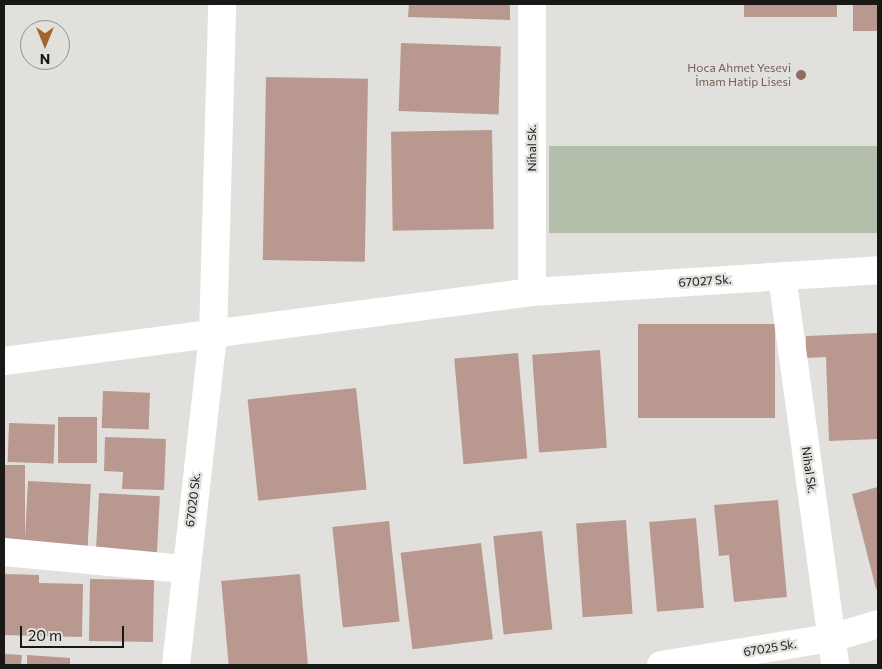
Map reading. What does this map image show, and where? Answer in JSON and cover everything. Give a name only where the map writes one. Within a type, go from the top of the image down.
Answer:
[{"type":"street","name":"67020 Sk.","points":[[176,665],[184,568],[214,336],[222,4]]},
{"type":"street","name":"Nihal Sk.","points":[[532,4],[532,292]]},
{"type":"street","name":"67027 Sk.","points":[[4,361],[214,336],[532,292],[878,270]]},
{"type":"street","name":"Nihal Sk.","points":[[782,276],[835,665]]},
{"type":"street","points":[[4,552],[184,568]]},
{"type":"street","name":"67025 Sk.","points":[[661,665],[832,638],[878,624]]},
{"type":"green space","points":[[549,146],[878,146],[878,233],[549,233]]},
{"type":"building","points":[[409,4],[510,4],[510,20],[408,17]]},
{"type":"building","points":[[744,4],[837,4],[837,17],[744,17]]},
{"type":"building","points":[[853,4],[878,4],[878,31],[853,31]]},
{"type":"building","points":[[401,43],[501,46],[499,114],[399,111]]},
{"type":"building","points":[[266,77],[368,79],[365,262],[263,260]]},
{"type":"building","points":[[492,130],[494,229],[393,231],[391,132]]},
{"type":"building","points":[[638,324],[775,324],[775,418],[638,418]]},
{"type":"building","points":[[878,333],[878,439],[829,441],[826,357],[806,358],[806,336]]},
{"type":"building","points":[[600,350],[607,448],[539,453],[532,355]]},
{"type":"building","points":[[518,353],[527,459],[463,464],[454,359]]},
{"type":"building","points":[[356,388],[367,489],[258,501],[248,399]]},
{"type":"building","points":[[103,391],[150,393],[149,430],[102,428]]},
{"type":"building","points":[[58,417],[97,417],[97,463],[58,463]]},
{"type":"building","points":[[9,423],[55,425],[54,464],[8,462]]},
{"type":"building","points":[[105,437],[166,439],[164,490],[122,489],[123,472],[104,471]]},
{"type":"building","points":[[4,465],[25,465],[25,540],[4,540]]},
{"type":"building","points":[[28,481],[91,484],[87,551],[24,548]]},
{"type":"building","points":[[878,487],[878,589],[876,589],[852,494]]},
{"type":"building","points":[[99,493],[160,496],[157,557],[96,554]]},
{"type":"building","points":[[778,500],[787,597],[734,602],[729,555],[719,556],[714,505]]},
{"type":"building","points":[[696,518],[704,608],[657,612],[649,522]]},
{"type":"building","points":[[626,520],[633,614],[583,617],[576,523]]},
{"type":"building","points":[[389,521],[400,621],[343,627],[332,527]]},
{"type":"building","points":[[542,531],[552,629],[504,635],[493,536]]},
{"type":"building","points":[[481,543],[493,639],[412,649],[401,553]]},
{"type":"building","points":[[4,574],[39,575],[39,583],[83,584],[82,637],[4,635]]},
{"type":"building","points":[[300,574],[308,665],[229,665],[221,581]]},
{"type":"building","points":[[90,579],[154,580],[153,642],[89,641]]},
{"type":"building","points":[[4,654],[22,655],[21,665],[4,665]]},
{"type":"building","points":[[27,655],[70,658],[70,665],[27,665]]},
{"type":"place","name":"Hoca Ahmet Yesevi İmam Hatip Lisesi","points":[[801,75]]}]
